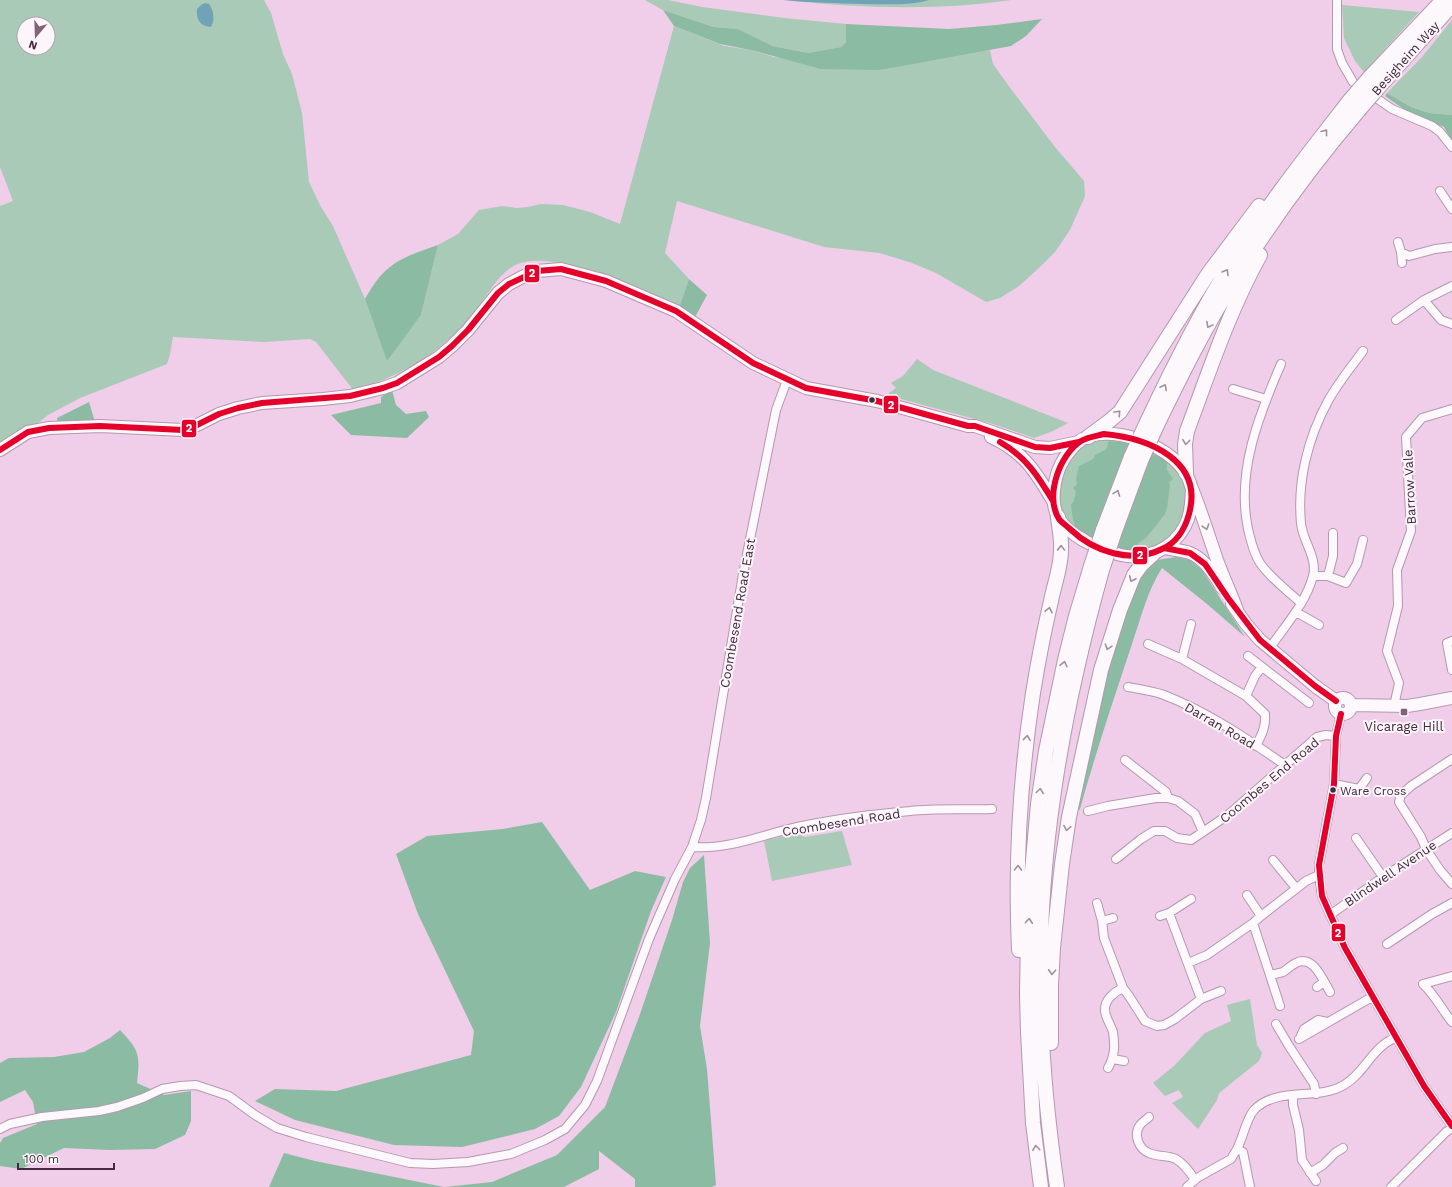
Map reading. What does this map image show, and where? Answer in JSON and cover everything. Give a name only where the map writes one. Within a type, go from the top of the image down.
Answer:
[{"type":"highway","name":"Besigheim Way","points":[[1436,16],[1443,0]]},
{"type":"highway","name":"Besigheim Way","points":[[1354,105],[1436,16],[1452,5]]},
{"type":"highway","points":[[1083,440],[1120,412],[1186,308],[1229,245],[1282,177],[1308,154],[1354,105]]},
{"type":"highway","points":[[1152,424],[1188,364],[1234,281],[1354,105]]},
{"type":"highway","points":[[1041,1187],[1033,1123],[1028,1032],[1028,931],[1038,804],[1046,751],[1076,616],[1096,568],[1136,459],[1152,424],[1174,366],[1209,300],[1226,272],[1261,219],[1308,154]]},
{"type":"highway","points":[[1186,473],[1185,444],[1187,431],[1217,350],[1254,266],[1283,217],[1300,184]]},
{"type":"highway","points":[[1028,1032],[1021,997],[1019,948],[1018,873],[1020,819],[1025,754],[1035,682],[1045,627],[1061,557],[1061,540],[1058,517]]},
{"type":"highway","points":[[1047,1109],[1051,1056],[1051,985],[1053,948],[1061,872],[1069,817],[1101,670],[1120,610],[1134,575],[1142,564],[1159,551]]},
{"type":"highway","points":[[1057,1187],[1047,1109],[1042,1050],[1040,996],[1041,925],[1054,781],[1067,712],[1088,620],[1096,568]]},
{"type":"main road","points":[[0,450],[28,432],[49,428],[100,426],[183,430],[193,427],[219,414],[238,408],[262,403],[350,396],[390,385],[439,357],[448,350],[468,330],[498,293],[509,284],[537,271],[561,269],[606,281],[676,311],[752,363],[806,388],[877,401],[968,426],[975,426],[1035,447],[1055,447],[1104,434],[1114,434],[1123,435],[1140,441],[1164,452],[1171,457],[1186,473],[1192,491],[1199,504],[1215,555],[1237,610]]},
{"type":"main road","points":[[968,426],[1007,445],[1033,468],[1053,501],[1058,517],[1076,535],[1092,545],[1122,555],[1136,556],[1159,551],[1190,553],[1205,564],[1250,629],[1269,649],[1336,701]]},
{"type":"main road","points":[[1053,501],[1055,480],[1059,466],[1066,454],[1083,440]]},
{"type":"main road","points":[[1159,551],[1177,538],[1185,526],[1190,510],[1192,491]]},
{"type":"main road","points":[[1340,698],[1349,700],[1351,705],[1348,712],[1341,714],[1336,709],[1336,701],[1340,698]]},
{"type":"main road","points":[[1351,705],[1394,706],[1420,704],[1452,698]]},
{"type":"street","points":[[1337,0],[1337,49],[1342,64],[1353,82],[1392,109],[1432,126],[1440,132],[1452,147]]},
{"type":"street","points":[[1440,191],[1452,209]]},
{"type":"street","points":[[1398,242],[1402,263]]},
{"type":"street","points":[[1401,252],[1409,256],[1435,249],[1452,247]]},
{"type":"street","points":[[1396,320],[1424,300],[1452,286]]},
{"type":"street","points":[[1424,300],[1441,320],[1452,324]]},
{"type":"street","points":[[1269,649],[1296,612],[1313,576],[1314,568],[1301,527],[1299,506],[1305,460],[1314,433],[1329,400],[1343,377],[1364,351]]},
{"type":"street","points":[[1281,364],[1266,399],[1252,444],[1246,474],[1246,519],[1252,548],[1260,562],[1272,578],[1301,603]]},
{"type":"street","name":"Coombesend Road East","points":[[0,1128],[10,1124],[42,1117],[99,1111],[117,1107],[143,1098],[162,1089],[196,1085],[229,1096],[255,1116],[278,1128],[306,1137],[410,1163],[433,1164],[468,1162],[511,1154],[545,1140],[565,1129],[585,1105],[597,1081],[649,939],[675,879],[692,847],[701,820],[706,798],[743,574],[776,410],[787,380]]},
{"type":"street","points":[[1233,389],[1266,399]]},
{"type":"street","name":"Barrow Vale","points":[[1394,706],[1399,682],[1387,651],[1398,606],[1397,570],[1411,531],[1406,438],[1422,418],[1452,409]]},
{"type":"street","points":[[1328,576],[1333,556],[1333,533]]},
{"type":"street","points":[[1313,576],[1328,576],[1346,583],[1357,564],[1363,540]]},
{"type":"street","points":[[1296,612],[1319,625]]},
{"type":"street","points":[[1182,659],[1191,624]]},
{"type":"street","points":[[1452,641],[1447,642],[1452,670]]},
{"type":"street","points":[[1148,644],[1182,659],[1246,696],[1265,714],[1264,732],[1256,746]]},
{"type":"street","points":[[1248,656],[1309,703]]},
{"type":"street","points":[[1246,696],[1255,676],[1262,667]]},
{"type":"street","name":"Darran Road","points":[[1128,687],[1163,695],[1198,710],[1285,765]]},
{"type":"street","points":[[1341,714],[1336,736],[1334,784],[1322,847],[1319,876],[1322,896],[1345,948],[1395,1038],[1424,1086],[1452,1127],[1391,1187]]},
{"type":"street","name":"Coombes End Road","points":[[1116,859],[1141,839],[1154,831],[1165,831],[1177,838],[1191,840],[1228,815],[1316,737],[1326,735],[1336,736]]},
{"type":"street","points":[[1125,760],[1166,792],[1168,798]]},
{"type":"street","points":[[1452,760],[1411,786],[1400,795],[1399,802],[1421,837],[1426,849],[1440,870],[1452,884]]},
{"type":"street","points":[[1334,784],[1359,789],[1367,778]]},
{"type":"street","points":[[1088,811],[1156,798],[1168,798],[1178,801],[1195,814],[1203,832]]},
{"type":"street","name":"Coombesend Road","points":[[692,847],[705,848],[724,846],[745,842],[778,831],[859,817],[911,811],[992,809]]},
{"type":"street","name":"Blindwell Avenue","points":[[1330,915],[1383,877],[1452,833]]},
{"type":"street","points":[[1356,838],[1383,877]]},
{"type":"street","points":[[1273,860],[1296,888]]},
{"type":"street","points":[[1188,963],[1207,955],[1253,923],[1296,888],[1306,881],[1319,876]]},
{"type":"street","points":[[1247,895],[1261,916]]},
{"type":"street","points":[[1160,916],[1169,913],[1191,900]]},
{"type":"street","points":[[1097,903],[1102,921],[1104,938],[1123,988],[1145,1020],[1157,1026],[1168,1024],[1201,999],[1221,991]]},
{"type":"street","points":[[1387,944],[1432,914],[1452,903]]},
{"type":"street","points":[[1169,913],[1201,999]]},
{"type":"street","points":[[1102,921],[1113,918]]},
{"type":"street","points":[[1253,923],[1280,1006]]},
{"type":"street","points":[[1271,975],[1283,972],[1298,961],[1306,961],[1312,964],[1320,984],[1330,992]]},
{"type":"street","points":[[1452,976],[1424,984],[1452,1022]]},
{"type":"street","points":[[1108,1068],[1113,1060],[1115,1046],[1112,1030],[1105,1011],[1109,998],[1116,991],[1123,988]]},
{"type":"street","points":[[1327,1022],[1372,997]]},
{"type":"street","points":[[1276,1024],[1288,1046],[1314,1084],[1316,1094]]},
{"type":"street","points":[[1187,1187],[1195,1180],[1231,1159],[1237,1149],[1249,1117],[1254,1110],[1262,1104],[1277,1098],[1293,1095],[1316,1094],[1335,1090],[1345,1085],[1357,1075],[1381,1046],[1395,1038]]},
{"type":"street","points":[[1113,1060],[1124,1061]]},
{"type":"street","points":[[1293,1095],[1293,1105],[1300,1130],[1302,1160],[1316,1181]]},
{"type":"street","points":[[1149,1117],[1140,1124],[1136,1136],[1142,1148],[1150,1154],[1178,1160],[1195,1180]]},
{"type":"street","points":[[1310,1173],[1323,1165],[1335,1153],[1343,1148]]},
{"type":"street","points":[[1237,1149],[1243,1152],[1250,1187]]},
{"type":"green space","points":[[0,0],[264,0],[271,13],[283,54],[292,74],[302,113],[309,182],[321,207],[333,226],[365,299],[387,360],[421,315],[438,245],[458,234],[479,210],[502,206],[516,208],[541,204],[563,205],[590,212],[620,224],[674,26],[724,46],[751,50],[774,57],[880,70],[942,57],[990,50],[993,64],[1055,147],[1084,181],[1085,196],[1070,230],[1055,252],[1019,286],[1000,298],[986,302],[936,273],[912,263],[880,253],[824,247],[677,201],[665,253],[689,279],[679,308],[622,282],[576,267],[554,262],[534,261],[518,264],[510,268],[496,282],[465,325],[438,349],[404,370],[381,381],[354,391],[316,342],[310,339],[263,342],[173,337],[167,364],[80,398],[48,415],[33,427],[0,444],[0,206],[13,201],[0,167]]},
{"type":"green space","points":[[645,0],[668,0],[702,7],[784,18],[846,24],[846,42],[841,47],[808,53],[773,46],[738,29],[714,27],[663,10]]},
{"type":"green space","points":[[784,0],[1011,0],[955,6],[898,7],[841,5]]},
{"type":"green space","points":[[1342,5],[1419,12],[1364,72],[1355,61],[1344,38]]},
{"type":"green space","points":[[663,10],[714,27],[738,29],[773,46],[808,53],[841,47],[846,42],[846,24],[949,29],[1042,19],[1026,36],[1011,46],[880,70],[821,69],[751,50],[720,44],[674,26]]},
{"type":"green space","points":[[1452,20],[1452,115],[1429,113],[1411,107],[1387,93],[1422,57]]},
{"type":"green space","points":[[1387,93],[1411,107],[1429,113],[1452,115],[1452,142],[1444,127],[1411,114],[1385,96]]},
{"type":"green space","points":[[438,245],[421,315],[387,361],[365,299],[379,277],[395,263],[413,254]]},
{"type":"green space","points":[[689,279],[707,295],[694,319],[679,308]]},
{"type":"green space","points":[[917,359],[933,370],[1068,423],[1053,431],[1034,438],[993,424],[890,396],[889,393],[896,388],[891,383],[903,376]]},
{"type":"green space","points":[[392,390],[396,405],[406,414],[426,411],[429,417],[407,438],[351,435],[331,415],[381,403],[381,397]]},
{"type":"green space","points":[[89,402],[95,422],[58,424],[57,418]]},
{"type":"green space","points":[[1117,438],[1153,450],[1178,470],[1185,484],[1187,507],[1179,527],[1162,545],[1137,552],[1072,527],[1063,515],[1060,507],[1058,491],[1068,458],[1086,443],[1097,439]]},
{"type":"green space","points":[[1109,441],[1130,444],[1122,459],[1105,502],[1094,539],[1078,529],[1074,523],[1071,505],[1074,501],[1076,491],[1073,488],[1077,484],[1076,479],[1079,466],[1093,459],[1095,455],[1105,450]]},
{"type":"green space","points":[[1151,454],[1167,461],[1167,470],[1173,479],[1169,482],[1170,485],[1165,514],[1146,538],[1138,543],[1135,552],[1115,549],[1144,469]]},
{"type":"green space","points":[[1176,557],[1190,560],[1202,570],[1245,637],[1162,568],[1152,586],[1144,606],[1104,728],[1080,809],[1072,815],[1101,688],[1131,599],[1140,578],[1157,560]]},
{"type":"green space","points":[[542,822],[590,890],[635,871],[666,877],[651,911],[616,1012],[581,1087],[559,1116],[535,1129],[462,1147],[394,1145],[295,1120],[255,1101],[275,1089],[336,1091],[471,1055],[474,1031],[418,914],[396,854],[427,836],[503,829]]},
{"type":"green space","points":[[842,831],[852,865],[772,881],[764,841],[796,833],[805,837]]},
{"type":"green space","points":[[704,855],[710,943],[700,1026],[707,1069],[716,1185],[712,1187],[635,1187],[635,1179],[599,1151],[599,1169],[564,1187],[445,1187],[492,1182],[557,1155],[605,1107],[639,1017],[672,920],[683,882],[690,868]]},
{"type":"green space","points":[[1250,999],[1257,1045],[1262,1053],[1259,1061],[1219,1093],[1217,1100],[1198,1129],[1172,1103],[1183,1097],[1179,1090],[1165,1096],[1153,1083],[1174,1066],[1205,1033],[1231,1021],[1227,1005]]},
{"type":"green space","points":[[120,1030],[132,1043],[137,1054],[137,1083],[164,1095],[191,1091],[191,1121],[185,1135],[155,1149],[109,1150],[64,1148],[21,1169],[0,1166],[0,1143],[3,1138],[37,1124],[33,1102],[25,1090],[0,1102],[0,1063],[9,1058],[54,1057],[84,1052],[110,1038]]},
{"type":"green space","points":[[284,1153],[315,1161],[444,1187],[269,1187]]},
{"type":"water","points":[[784,0],[929,0],[905,4],[889,4],[824,3]]},
{"type":"water","points":[[205,3],[209,4],[213,13],[211,27],[201,24],[197,16],[197,9]]},
{"type":"transit line","name":"2","points":[[0,450],[28,432],[49,428],[100,426],[183,430],[193,427],[219,414],[238,408],[262,403],[350,396],[383,388],[397,383],[439,357],[468,330],[498,293],[509,284],[537,271],[561,269],[606,281],[676,311],[753,363],[806,388],[877,401],[968,426],[975,426],[1035,447],[1050,448],[1079,442]]},
{"type":"transit line","name":"2","points":[[1104,434],[1121,436],[1138,441],[1169,455],[1180,466],[1188,479],[1191,495],[1187,520],[1176,539],[1162,549],[1138,555],[1114,553],[1090,544],[1059,519],[1055,510],[1053,499],[1054,488],[1056,477],[1066,456],[1073,447],[1081,441],[1104,434]]},
{"type":"transit line","name":"2","points":[[1000,442],[1017,454],[1031,468],[1053,501]]},
{"type":"transit line","name":"2","points":[[1164,548],[1190,553],[1205,564],[1228,598],[1260,640],[1315,686],[1336,701]]},
{"type":"transit line","name":"2","points":[[1341,714],[1336,736],[1334,784],[1319,865],[1322,896],[1345,948],[1424,1086],[1452,1126]]},
{"type":"place","name":"Vicarage Hill","points":[[1404,712]]},
{"type":"place","name":"Ware Cross","points":[[1333,790]]}]
